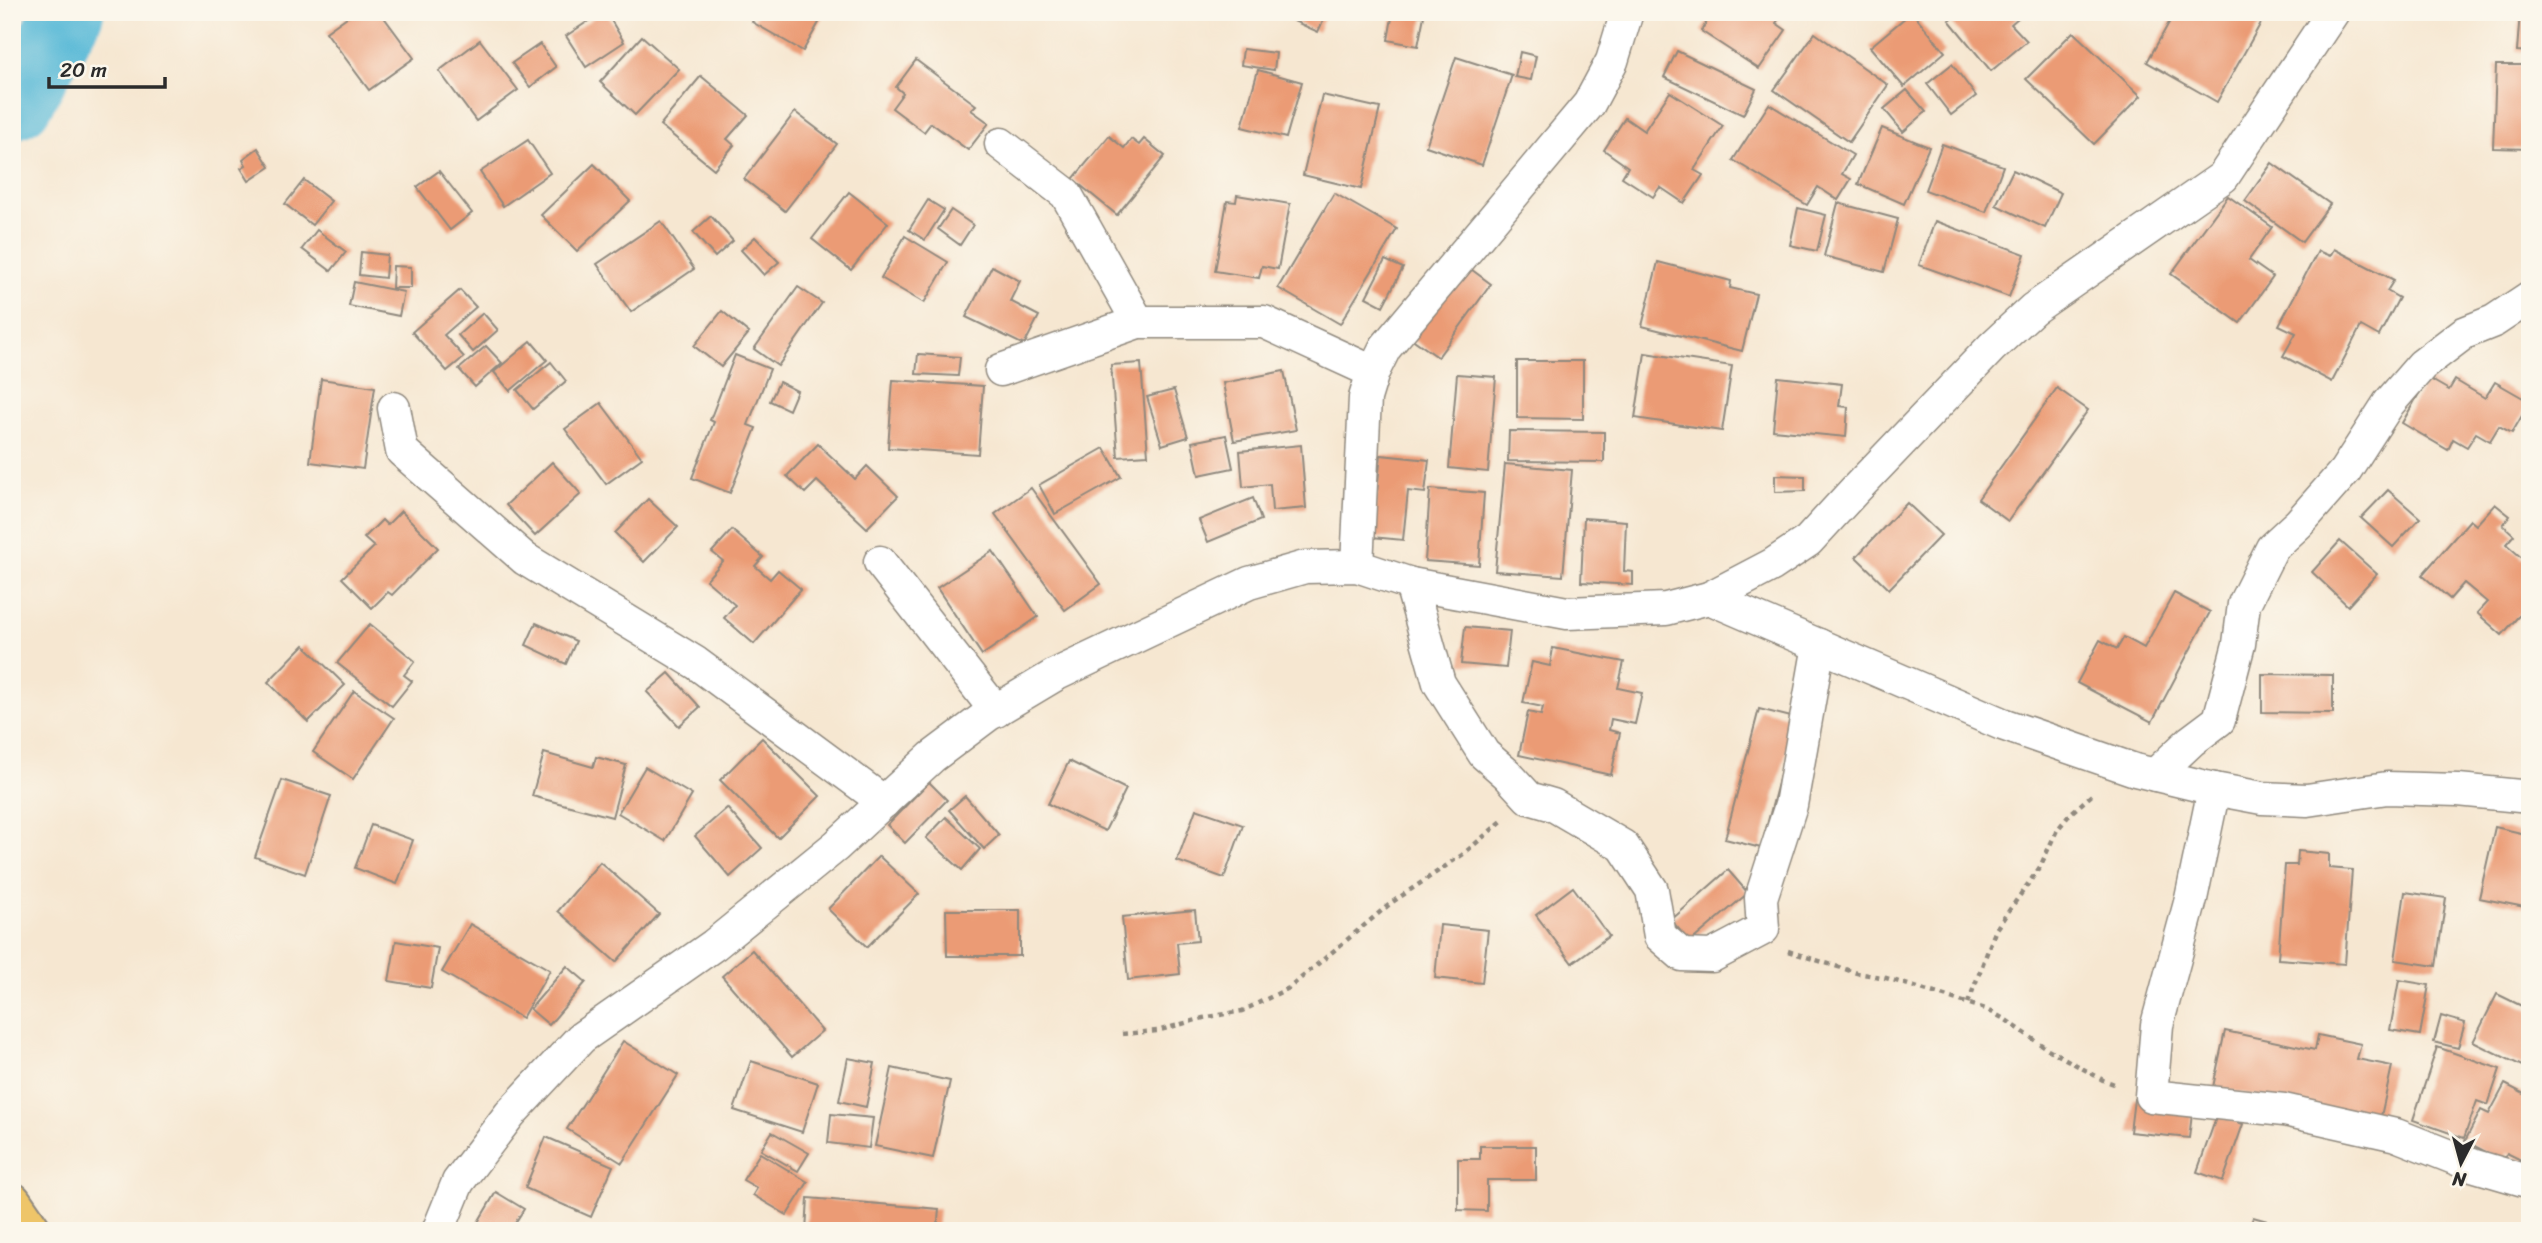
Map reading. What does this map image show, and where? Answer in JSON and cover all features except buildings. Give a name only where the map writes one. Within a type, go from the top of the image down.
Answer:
[{"type":"highway","points":[[12,1202],[32,1231]]},
{"type":"street","points":[[1357,566],[1365,398],[1373,372],[1385,348],[1589,104],[1612,61],[1627,12]]},
{"type":"street","points":[[438,1231],[458,1182],[510,1114],[581,1038],[714,945],[836,846],[932,757],[996,711],[1055,675],[1249,583],[1305,567],[1357,566],[1411,584],[1567,613],[1666,609],[1709,598],[1772,565],[1808,541],[1992,347],[2033,309],[2223,177],[2333,12]]},
{"type":"street","points":[[1001,144],[1066,194],[1139,323]]},
{"type":"street","points":[[2145,772],[2219,720],[2239,644],[2244,604],[2272,548],[2299,523],[2345,471],[2389,402],[2422,365],[2464,333],[2494,321],[2530,297]]},
{"type":"street","points":[[1001,370],[1139,323],[1264,321],[1373,372]]},
{"type":"street","points":[[394,408],[402,451],[525,559],[696,663],[884,802]]},
{"type":"street","points":[[880,562],[996,711]]},
{"type":"street","points":[[1411,584],[1439,683],[1484,754],[1529,798],[1553,805],[1623,846],[1652,890],[1660,936],[1682,955],[1712,956],[1763,929],[1761,898],[1791,805],[1819,645]]},
{"type":"street","points":[[1709,598],[2002,724],[2145,772],[2214,789],[2262,797],[2308,800],[2387,788],[2458,790],[2530,797]]},
{"type":"street","points":[[2214,789],[2190,899],[2157,1025],[2151,1096],[2284,1110],[2396,1135],[2472,1164],[2530,1182]]},
{"type":"path","points":[[1968,1003],[1996,929],[2040,867],[2057,830],[2071,813],[2095,792],[2145,772]]},
{"type":"path","points":[[1122,1034],[1157,1031],[1203,1018],[1242,1011],[1289,988],[1391,902],[1462,855],[1529,798]]},
{"type":"path","points":[[1763,929],[1774,947],[1968,1003],[2006,1020],[2046,1048],[2103,1080],[2151,1096]]},
{"type":"waterway","points":[[12,105],[18,102],[69,12]]}]
